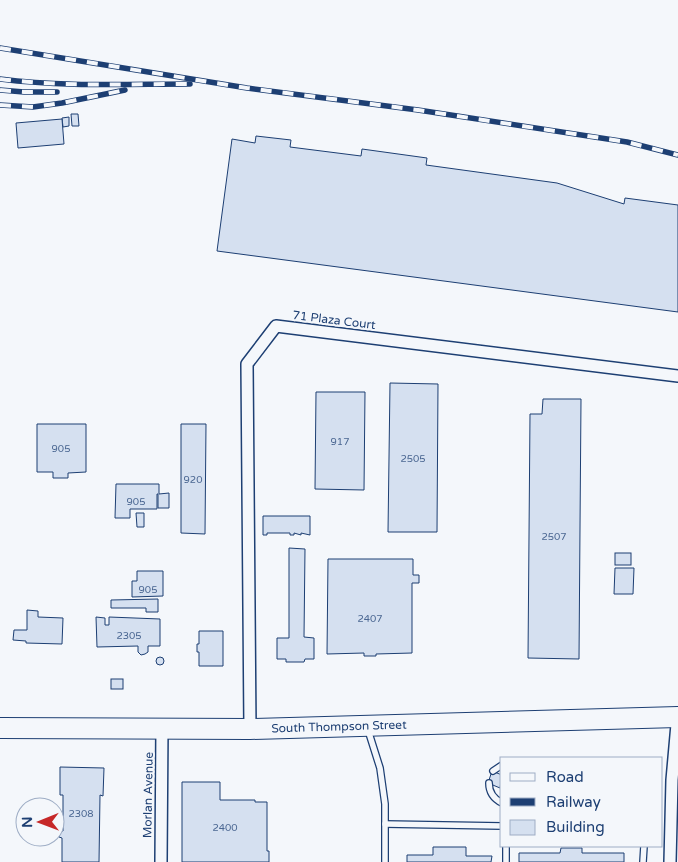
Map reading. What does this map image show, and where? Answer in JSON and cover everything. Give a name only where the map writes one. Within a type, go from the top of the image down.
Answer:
[{"type":"highway","name":"South Thompson Street","points":[[0,728],[250,728],[678,717]]},
{"type":"street","name":"71 Plaza Court","points":[[250,728],[246,364],[276,326],[678,376]]},
{"type":"street","points":[[670,862],[666,830],[678,713]]},
{"type":"street","name":"Morlan Avenue","points":[[161,862],[162,727]]},
{"type":"lane","points":[[368,725],[368,732],[380,768],[386,804],[385,862]]},
{"type":"lane","points":[[493,772],[500,767]]},
{"type":"lane","points":[[489,784],[490,792],[494,798],[500,802]]},
{"type":"lane","points":[[385,824],[500,826]]},
{"type":"lane","points":[[506,847],[506,862]]},
{"type":"lane","points":[[643,862],[644,847]]},
{"type":"building","points":[[71,114],[78,114],[79,126],[72,126]]},
{"type":"building","points":[[69,117],[69,126],[63,127],[62,118]]},
{"type":"building","points":[[62,119],[64,144],[18,148],[16,123]]},
{"type":"building","points":[[256,136],[291,140],[290,147],[361,156],[362,149],[427,158],[426,165],[557,183],[624,204],[625,198],[678,205],[678,312],[217,251],[232,139],[255,143]]},
{"type":"building","points":[[390,383],[438,384],[437,532],[388,532]]},
{"type":"building","points":[[316,392],[365,392],[364,490],[315,489]]},
{"type":"building","points":[[543,399],[581,399],[579,659],[528,658],[530,414],[542,414]]},
{"type":"building","points":[[37,424],[86,424],[86,472],[68,473],[68,478],[53,478],[53,472],[37,472]]},
{"type":"building","points":[[181,424],[206,424],[205,534],[181,533]]},
{"type":"building","points":[[116,484],[159,484],[159,494],[169,493],[169,508],[158,508],[157,494],[157,509],[130,509],[130,518],[115,518]]},
{"type":"building","points":[[136,513],[144,513],[144,527],[137,527]]},
{"type":"building","points":[[263,516],[310,516],[310,535],[301,533],[301,535],[294,533],[294,535],[290,535],[290,533],[267,533],[267,535],[263,535]]},
{"type":"building","points":[[289,548],[305,549],[304,637],[314,638],[314,659],[305,659],[304,662],[286,662],[286,659],[277,659],[277,638],[289,638]]},
{"type":"building","points":[[615,553],[631,553],[631,565],[615,565]]},
{"type":"building","points":[[328,559],[413,559],[413,575],[419,575],[419,583],[412,583],[412,653],[376,654],[376,656],[364,656],[364,653],[327,654]]},
{"type":"building","points":[[615,568],[634,568],[633,594],[614,594]]},
{"type":"building","points":[[137,571],[163,571],[163,596],[132,597],[132,581],[137,581]]},
{"type":"building","points":[[158,599],[158,612],[146,612],[146,608],[111,608],[111,600]]},
{"type":"building","points":[[27,610],[38,611],[38,617],[63,618],[62,644],[26,643],[26,641],[13,640],[14,630],[27,630]]},
{"type":"building","points":[[96,617],[105,618],[105,625],[109,625],[109,617],[160,619],[160,646],[148,646],[148,652],[141,655],[138,652],[138,646],[97,647]]},
{"type":"building","points":[[199,631],[223,631],[223,666],[199,666],[197,644],[199,644]]},
{"type":"building","points":[[160,657],[164,661],[160,665],[156,661]]},
{"type":"building","points":[[111,679],[123,679],[123,689],[111,689]]},
{"type":"building","points":[[60,767],[104,768],[103,796],[100,795],[99,862],[62,862],[62,847],[65,847],[65,797],[60,795]]},
{"type":"building","points":[[492,771],[500,774],[500,788],[488,783]]},
{"type":"building","points":[[182,782],[220,782],[220,800],[267,802],[267,851],[269,851],[269,862],[182,862]]},
{"type":"building","points":[[433,847],[466,847],[466,856],[492,856],[491,862],[407,862],[407,855],[433,855]]},
{"type":"building","points":[[561,848],[582,848],[582,853],[624,853],[624,862],[519,862],[519,853],[560,853]]},
{"type":"railway","points":[[0,48],[247,88],[418,110],[627,142],[678,155]]},
{"type":"railway","points":[[0,79],[71,84],[190,84]]},
{"type":"railway","points":[[0,90],[57,92]]},
{"type":"railway","points":[[0,105],[33,107],[125,90]]}]
